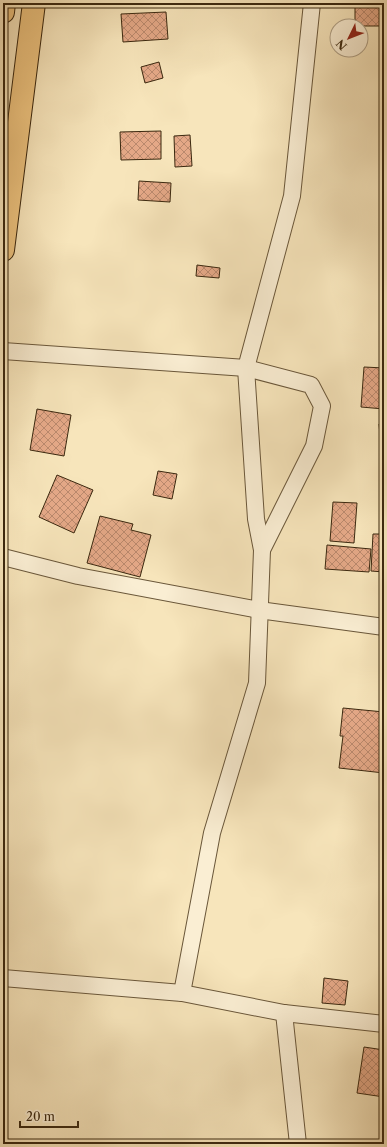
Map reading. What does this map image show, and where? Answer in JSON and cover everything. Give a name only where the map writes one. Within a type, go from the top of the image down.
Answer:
[{"type":"highway","points":[[3,12],[4,3]]},
{"type":"highway","points":[[3,250],[34,3]]},
{"type":"street","points":[[182,993],[212,833],[257,683],[262,550],[256,519],[246,368],[292,196],[312,3]]},
{"type":"street","points":[[3,352],[246,368],[312,385],[322,406],[314,446],[262,550]]},
{"type":"street","points":[[3,557],[78,576],[259,610],[384,627]]},
{"type":"street","points":[[3,978],[182,993],[284,1013],[384,1024]]},
{"type":"street","points":[[284,1013],[298,1144]]},
{"type":"building","points":[[355,3],[384,3],[384,26],[369,26],[369,18],[355,18]]},
{"type":"building","points":[[166,12],[168,39],[123,42],[121,14]]},
{"type":"building","points":[[159,62],[163,78],[145,83],[141,67]]},
{"type":"building","points":[[161,131],[161,159],[121,160],[120,132]]},
{"type":"building","points":[[190,135],[192,166],[175,167],[174,136]]},
{"type":"building","points":[[139,181],[171,183],[170,202],[138,200]]},
{"type":"building","points":[[197,265],[220,268],[219,278],[196,276]]},
{"type":"building","points":[[364,367],[384,368],[384,409],[361,407]]},
{"type":"building","points":[[37,409],[71,415],[64,456],[30,450]]},
{"type":"building","points":[[384,423],[384,457],[382,457],[379,424]]},
{"type":"building","points":[[158,471],[177,474],[172,499],[153,495]]},
{"type":"building","points":[[57,475],[93,490],[74,533],[39,517]]},
{"type":"building","points":[[333,502],[357,503],[354,543],[330,541]]},
{"type":"building","points":[[100,516],[133,524],[131,530],[151,535],[140,577],[87,563]]},
{"type":"building","points":[[373,534],[384,534],[384,572],[371,571]]},
{"type":"building","points":[[327,545],[371,549],[369,572],[325,569]]},
{"type":"building","points":[[343,708],[384,712],[384,773],[339,768],[343,736],[340,736]]},
{"type":"building","points":[[324,978],[348,981],[345,1005],[322,1003]]},
{"type":"building","points":[[364,1047],[384,1050],[384,1097],[357,1093]]}]
